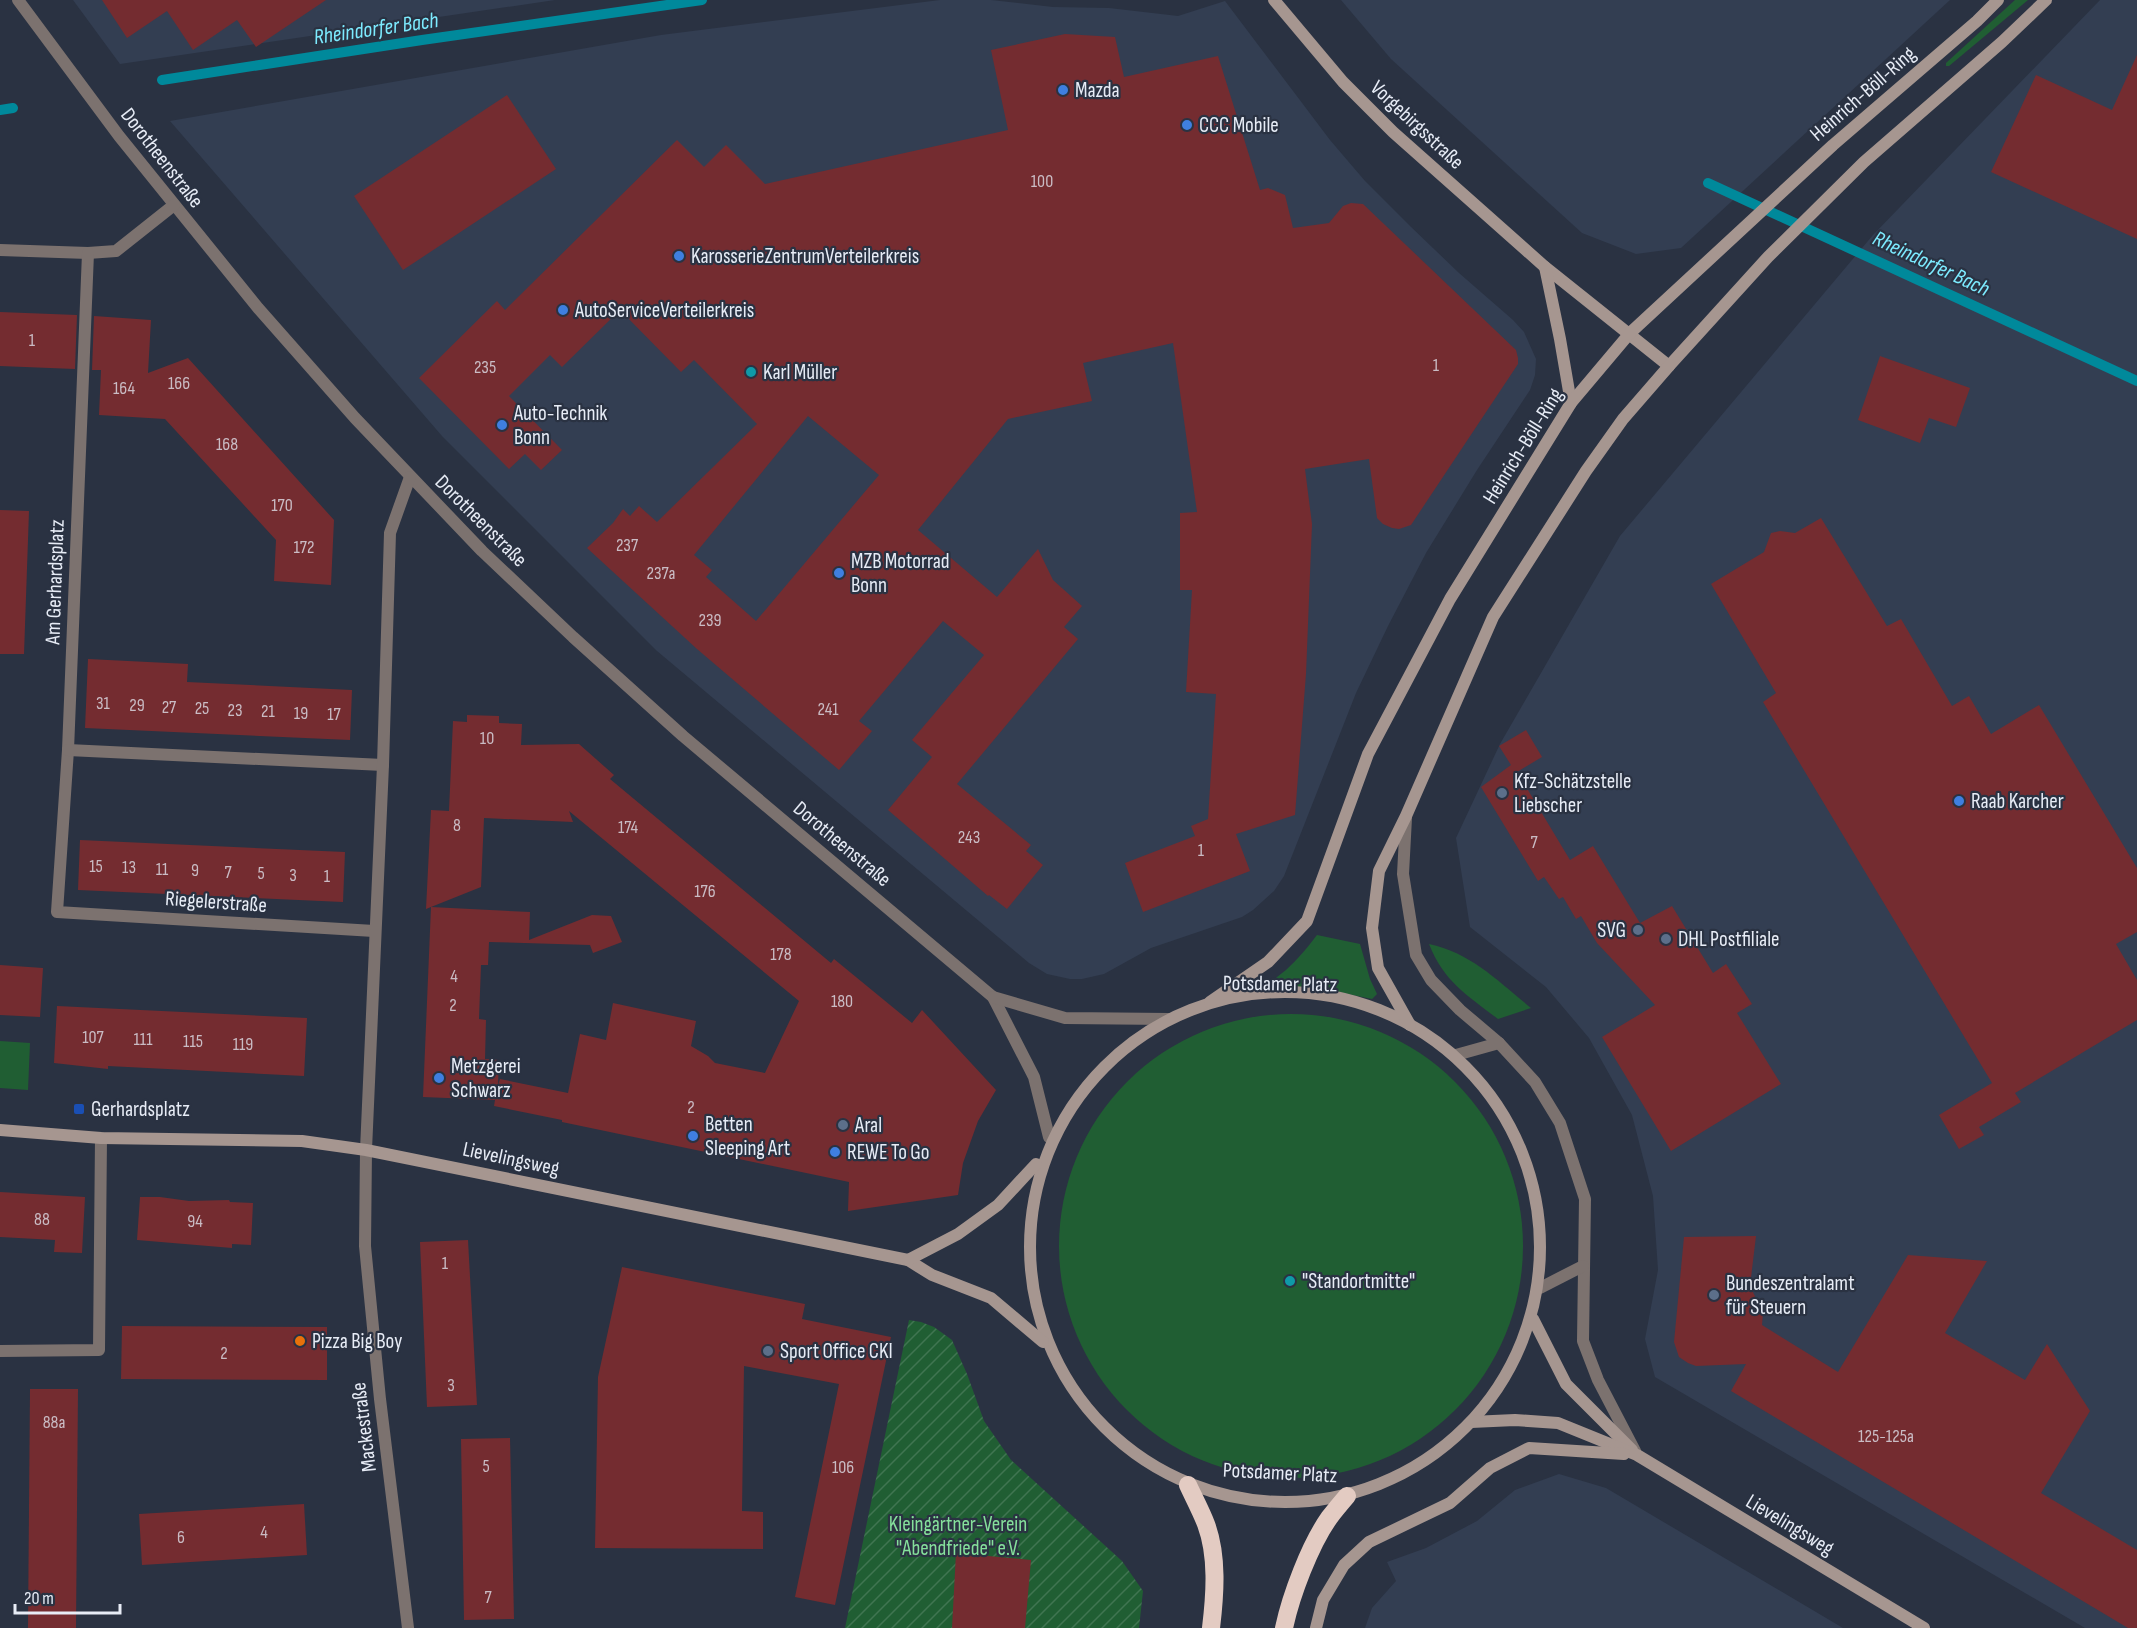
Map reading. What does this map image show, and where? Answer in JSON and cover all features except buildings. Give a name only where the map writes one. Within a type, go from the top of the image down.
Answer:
[{"type":"highway","points":[[1188,1485],[1207,1526],[1214,1563],[1214,1605],[1211,1628]]},
{"type":"highway","points":[[1284,1628],[1314,1545],[1329,1518],[1347,1496]]},
{"type":"main road","name":"Vorgebirgsstraße","points":[[1274,0],[1342,82],[1382,122],[1545,267],[1669,366]]},
{"type":"main road","name":"Heinrich-Böll-Ring","points":[[1209,1003],[1268,962],[1307,921],[1368,753],[1450,599],[1571,403],[1630,333],[1833,145],[1977,21],[1998,0]]},
{"type":"main road","points":[[1410,1025],[1378,968],[1372,928],[1379,870],[1406,816],[1493,617],[1586,471],[1617,427],[1669,366],[1768,257],[1864,162],[2002,42],[2046,0]]},
{"type":"main road","points":[[1545,267],[1571,403]]},
{"type":"main road","name":"Potsdamer Platz","points":[[1310,1001],[1351,1005],[1410,1025],[1456,1055],[1504,1113],[1535,1183],[1543,1237],[1540,1288],[1533,1319],[1505,1382],[1471,1422],[1432,1457],[1392,1479],[1347,1496],[1248,1495],[1188,1485],[1136,1451],[1084,1402],[1043,1341],[1030,1277],[1029,1228],[1036,1164],[1049,1137],[1083,1085],[1120,1049],[1169,1020],[1209,1003],[1310,1001]]},
{"type":"main road","name":"Lievelingsweg","points":[[0,1130],[101,1138],[302,1141],[366,1150],[908,1260],[932,1275],[991,1298],[1043,1341]]},
{"type":"main road","points":[[908,1260],[958,1234],[998,1205],[1036,1164]]},
{"type":"main road","name":"Lievelingsweg","points":[[1533,1319],[1566,1384],[1637,1455]]},
{"type":"main road","name":"Lievelingsweg","points":[[1471,1422],[1515,1420],[1558,1423],[1637,1455],[1924,1628]]},
{"type":"main road","points":[[1316,1628],[1323,1600],[1344,1565],[1369,1542],[1449,1503],[1490,1468],[1529,1448],[1637,1455]]},
{"type":"street","name":"Dorotheenstraße","points":[[18,0],[118,136],[258,308],[410,477],[527,595],[683,736],[993,997],[1034,1077],[1049,1137]]},
{"type":"street","points":[[0,250],[88,253],[116,251],[174,205]]},
{"type":"street","name":"Am Gerhardsplatz","points":[[57,912],[68,750],[88,253]]},
{"type":"street","points":[[366,1150],[390,533],[410,477]]},
{"type":"street","points":[[68,750],[382,765]]},
{"type":"street","points":[[1406,816],[1403,874],[1416,955],[1431,980],[1460,1010],[1499,1043],[1535,1082],[1560,1123],[1585,1199],[1583,1341],[1598,1380],[1637,1455]]},
{"type":"street","name":"Riegelerstraße","points":[[57,912],[374,931]]},
{"type":"street","name":"Dorotheenstraße","points":[[993,997],[1065,1018],[1169,1020]]},
{"type":"street","points":[[1456,1055],[1499,1043]]},
{"type":"street","points":[[0,1350],[99,1350],[101,1138]]},
{"type":"street","name":"Mackestraße","points":[[366,1150],[365,1246],[380,1399],[408,1628]]},
{"type":"street","points":[[1540,1288],[1583,1266]]},
{"type":"shaded area","points":[[73,0],[555,0],[120,64]]},
{"type":"shaded area","points":[[940,0],[991,0],[1053,7],[1109,8],[1178,16],[1225,1],[1330,140],[1365,181],[1459,273],[1513,320],[1524,332],[1536,359],[1535,375],[1530,390],[1426,553],[1388,626],[1356,693],[1284,876],[1274,891],[1242,917],[1151,948],[1104,974],[1082,979],[1047,974],[1029,963],[657,651],[442,436],[170,121],[661,35]]},
{"type":"shaded area","points":[[1341,0],[1950,0],[1681,248],[1636,254],[1582,233],[1391,59]]},
{"type":"shaded area","points":[[2100,0],[2137,0],[2137,1628],[2085,1628],[1655,1377],[1645,1339],[1658,1270],[1653,1196],[1632,1115],[1589,1038],[1546,987],[1470,927],[1456,838],[1500,744],[1620,536],[1873,235]]},
{"type":"shaded area","points":[[1559,1474],[1606,1488],[1843,1628],[1365,1628],[1372,1608],[1396,1581],[1387,1562],[1426,1548],[1477,1521],[1515,1490]]},
{"type":"green space","points":[[2015,0],[2028,0],[1949,66],[1946,66],[1946,63]]},
{"type":"green space","points":[[1317,935],[1360,944],[1377,994],[1372,999],[1314,987],[1273,989],[1270,983],[1294,962]]},
{"type":"green space","points":[[1429,944],[1444,948],[1471,961],[1531,1008],[1498,1019],[1466,995],[1449,978]]},
{"type":"green space","points":[[1291,1014],[1336,1019],[1380,1032],[1420,1053],[1455,1082],[1484,1117],[1505,1157],[1518,1201],[1523,1246],[1518,1291],[1505,1335],[1484,1375],[1455,1410],[1420,1439],[1380,1460],[1336,1473],[1291,1478],[1246,1473],[1202,1460],[1162,1439],[1127,1410],[1098,1375],[1077,1335],[1064,1291],[1059,1246],[1064,1201],[1077,1157],[1098,1117],[1127,1082],[1162,1053],[1202,1032],[1246,1019]]},
{"type":"green space","points":[[0,1041],[30,1043],[28,1090],[0,1088]]},
{"type":"green space","name":"Kleingärtner-Verein \"Abendfriede\" e.V.","points":[[909,1320],[934,1327],[952,1340],[984,1421],[1011,1460],[1122,1561],[1143,1591],[1139,1628],[845,1628]]},
{"type":"waterway","name":"Rheindorfer Bach","points":[[162,80],[702,0]]},
{"type":"waterway","name":"Rheindorfer Bach","points":[[0,110],[13,108]]},
{"type":"waterway","name":"Rheindorfer Bach","points":[[1708,183],[2137,381]]},
{"type":"place","name":"Mazda","points":[[1063,90]]},
{"type":"place","name":"CCC Mobile","points":[[1187,125]]},
{"type":"place","name":"KarosserieZentrumVerteilerkreis","points":[[679,256]]},
{"type":"place","name":"AutoServiceVerteilerkreis","points":[[563,310]]},
{"type":"place","name":"Karl Müller","points":[[751,372]]},
{"type":"place","name":"Auto-Technik Bonn","points":[[502,425]]},
{"type":"place","name":"MZB Motorrad Bonn","points":[[839,573]]},
{"type":"place","name":"Kfz-Schätzstelle Liebscher","points":[[1502,793]]},
{"type":"place","name":"Raab Karcher","points":[[1959,801]]},
{"type":"place","name":"SVG","points":[[1638,930]]},
{"type":"place","name":"DHL Postfiliale","points":[[1666,939]]},
{"type":"place","name":"Metzgerei Schwarz","points":[[439,1078]]},
{"type":"place","name":"Gerhardsplatz","points":[[79,1109]]},
{"type":"place","name":"Aral","points":[[843,1125]]},
{"type":"place","name":"Betten Sleeping Art","points":[[693,1136]]},
{"type":"place","name":"REWE To Go","points":[[835,1152]]},
{"type":"place","name":"\"Standortmitte\"","points":[[1290,1281]]},
{"type":"place","name":"Bundeszentralamt für Steuern","points":[[1714,1295]]},
{"type":"place","name":"Pizza Big Boy","points":[[300,1341]]},
{"type":"place","name":"Sport Office CKI","points":[[768,1351]]}]
